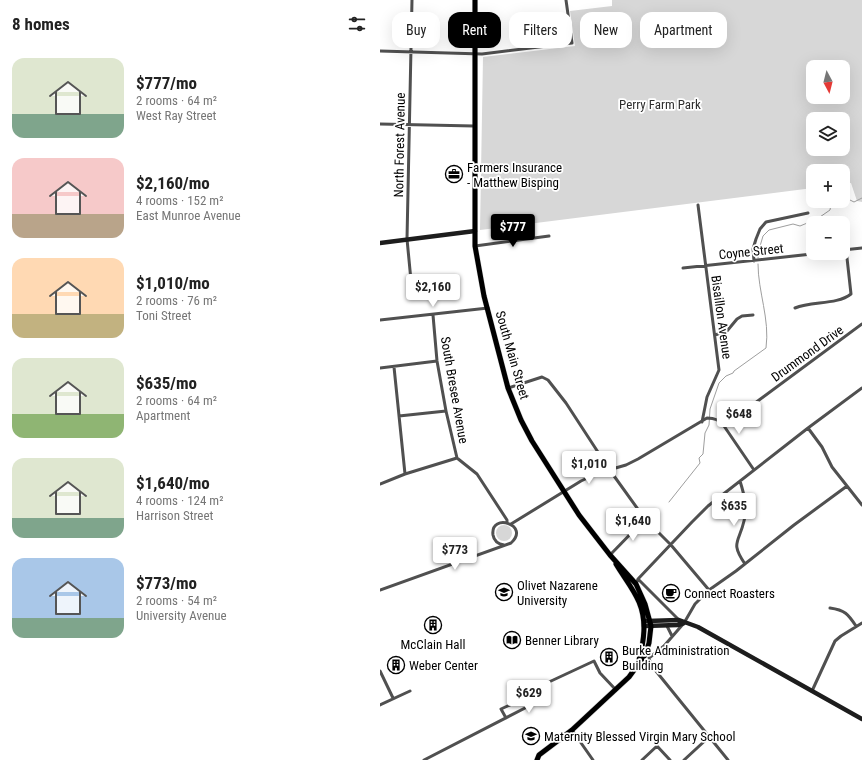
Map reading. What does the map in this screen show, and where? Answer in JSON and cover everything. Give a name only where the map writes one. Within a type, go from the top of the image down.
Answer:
[{"type":"main road","name":"South Main Street","points":[[475,0],[475,246],[480,276],[508,388],[521,420],[532,440],[579,515],[610,555],[631,579],[637,582],[645,604],[645,622]]},
{"type":"main road","points":[[380,243],[475,231]]},
{"type":"main road","name":"South Main Street","points":[[610,555],[639,602],[645,622]]},
{"type":"main road","points":[[645,622],[679,620],[698,627],[862,719]]},
{"type":"main road","points":[[645,622],[650,626],[667,626],[684,623]]},
{"type":"main road","points":[[638,663],[643,646],[645,622]]},
{"type":"main road","points":[[537,760],[539,755],[572,730],[629,677],[645,655],[649,643],[650,626]]},
{"type":"street","name":"North Forest Avenue","points":[[412,0],[407,239],[412,291]]},
{"type":"street","points":[[380,51],[482,54],[572,43],[566,0]]},
{"type":"street","points":[[380,124],[474,126]]},
{"type":"street","name":"Bisaillon Avenue","points":[[698,205],[719,370],[707,397],[702,422]]},
{"type":"street","points":[[754,261],[753,248],[760,229],[766,222],[808,213]]},
{"type":"street","points":[[475,246],[549,236]]},
{"type":"street","points":[[850,249],[862,248]]},
{"type":"street","name":"Coyne Street","points":[[683,268],[806,255]]},
{"type":"street","points":[[795,308],[803,304],[845,298],[851,294],[846,260]]},
{"type":"street","points":[[380,320],[488,308]]},
{"type":"street","points":[[715,335],[727,331],[737,319],[742,316],[753,314]]},
{"type":"street","name":"South Bresee Avenue","points":[[433,315],[437,361],[446,411],[457,458],[477,474],[507,522]]},
{"type":"street","name":"Drummond Drive","points":[[724,426],[862,324]]},
{"type":"street","points":[[380,368],[437,361]]},
{"type":"street","points":[[394,367],[405,474]]},
{"type":"street","points":[[508,388],[542,377],[548,380],[566,402],[608,470],[645,519],[671,545],[709,590]]},
{"type":"street","points":[[637,582],[692,522],[740,481],[862,388]]},
{"type":"street","points":[[399,416],[446,411]]},
{"type":"street","points":[[511,524],[581,480],[626,465],[705,419],[711,418],[719,420],[754,470]]},
{"type":"street","points":[[808,428],[822,447],[832,467],[862,506]]},
{"type":"street","points":[[380,484],[405,474],[457,458]]},
{"type":"street","points":[[740,481],[743,490],[745,520],[737,543],[737,552],[745,564]]},
{"type":"street","points":[[728,760],[651,665],[649,661],[651,656],[664,646],[684,623],[695,604],[709,590],[847,486]]},
{"type":"street","points":[[610,555],[645,519]]},
{"type":"street","points":[[380,590],[511,543],[515,537],[515,530],[511,524],[507,522],[496,525],[493,532],[494,539],[500,544],[504,545]]},
{"type":"street","name":"South Main Street","points":[[637,582],[679,620]]},
{"type":"street","points":[[830,608],[843,611],[848,614],[856,626]]},
{"type":"street","points":[[812,691],[818,675],[835,641],[856,626],[862,624]]},
{"type":"street","points":[[667,626],[672,636]]},
{"type":"street","points":[[424,760],[527,707],[521,695],[594,661],[600,673],[616,690]]},
{"type":"street","points":[[380,671],[393,698]]},
{"type":"street","points":[[380,705],[410,691]]},
{"type":"street","points":[[506,718],[502,709],[523,699]]},
{"type":"street","points":[[572,730],[593,760]]},
{"type":"street","points":[[684,760],[708,737]]},
{"type":"street","points":[[642,760],[657,746],[670,760]]},
{"type":"green space","name":"Perry Farm Park","points":[[612,0],[862,0],[862,202],[857,201],[850,183],[850,164],[806,164],[806,189],[480,230],[483,57],[558,48],[572,48],[572,46],[575,46],[572,12],[570,11],[612,6]]},
{"type":"green space","points":[[504,525],[510,527],[512,533],[510,539],[504,541],[498,539],[496,533],[498,527]]},
{"type":"waterway","points":[[850,200],[854,202],[862,198]]},
{"type":"waterway","points":[[758,258],[763,236],[769,230],[793,224],[800,226],[817,219],[830,210],[830,208]]},
{"type":"waterway","points":[[669,502],[700,463],[699,458],[703,454],[705,433],[709,425],[710,409],[719,383],[726,376],[733,373],[766,348],[767,337],[758,264]]},
{"type":"place","name":"Farmers Insurance - Matthew Bisping","points":[[454,174]]},
{"type":"place","name":"Olivet Nazarene University","points":[[504,592]]},
{"type":"place","name":"Connect Roasters","points":[[671,593]]},
{"type":"place","name":"McClain Hall","points":[[433,625]]},
{"type":"place","name":"Benner Library","points":[[512,640]]},
{"type":"place","name":"Burke Administration Building","points":[[609,657]]},
{"type":"place","name":"Weber Center","points":[[396,665]]},
{"type":"place","name":"Maternity Blessed Virgin Mary School","points":[[531,736]]}]
